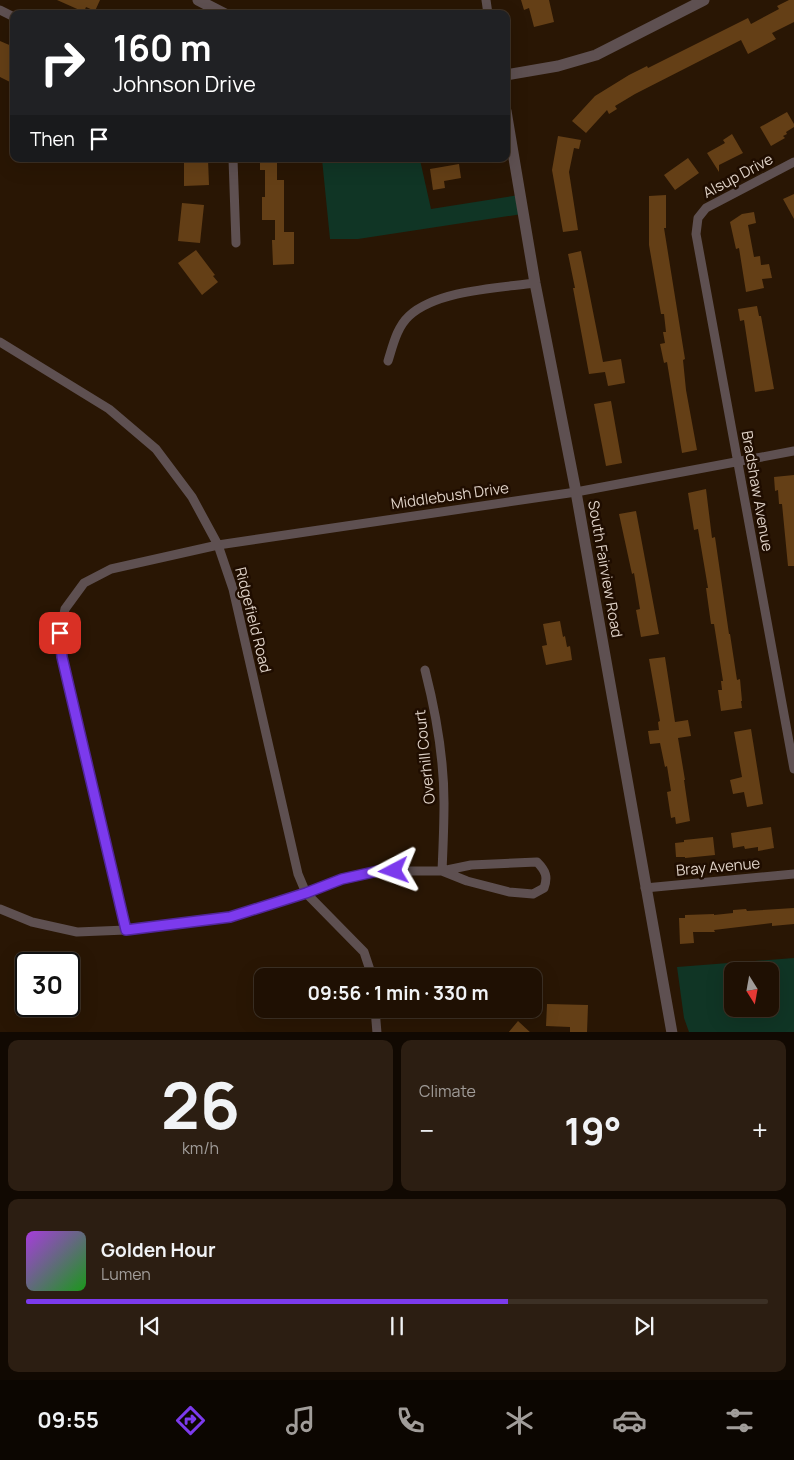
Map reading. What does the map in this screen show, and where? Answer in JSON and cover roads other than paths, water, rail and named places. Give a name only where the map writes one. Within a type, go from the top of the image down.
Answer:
[{"type":"street","points":[[198,0],[217,10]]},
{"type":"street","points":[[510,74],[558,66],[596,55],[687,4],[704,0]]},
{"type":"street","name":"South Fairview Road","points":[[510,135],[535,282],[576,492],[672,1032]]},
{"type":"street","points":[[233,162],[236,243]]},
{"type":"street","name":"Alsup Drive","points":[[698,218],[706,208],[794,162]]},
{"type":"street","name":"Bradshaw Avenue","points":[[698,218],[696,234],[794,769]]},
{"type":"street","points":[[388,361],[395,336],[409,316],[434,300],[535,282]]},
{"type":"street","name":"Ridgefield Road","points":[[1,344],[109,410],[156,449],[192,496],[218,545],[232,589],[298,874],[306,893],[364,952],[369,968]]},
{"type":"street","name":"Middlebush Drive","points":[[126,930],[62,657],[60,633],[65,609],[84,583],[111,569],[218,545],[576,492],[794,452]]},
{"type":"street","name":"Overhill Court","points":[[425,670],[432,695],[442,760],[444,802],[442,871]]},
{"type":"street","points":[[0,909],[32,922],[77,932],[126,930],[230,917],[306,893],[342,879],[378,871],[442,871],[471,865],[537,862],[545,870],[547,880],[544,888],[533,894],[509,892],[475,883],[442,871]]},
{"type":"street","name":"Bray Avenue","points":[[646,888],[794,874]]},
{"type":"street","points":[[376,1018],[377,1032]]}]
